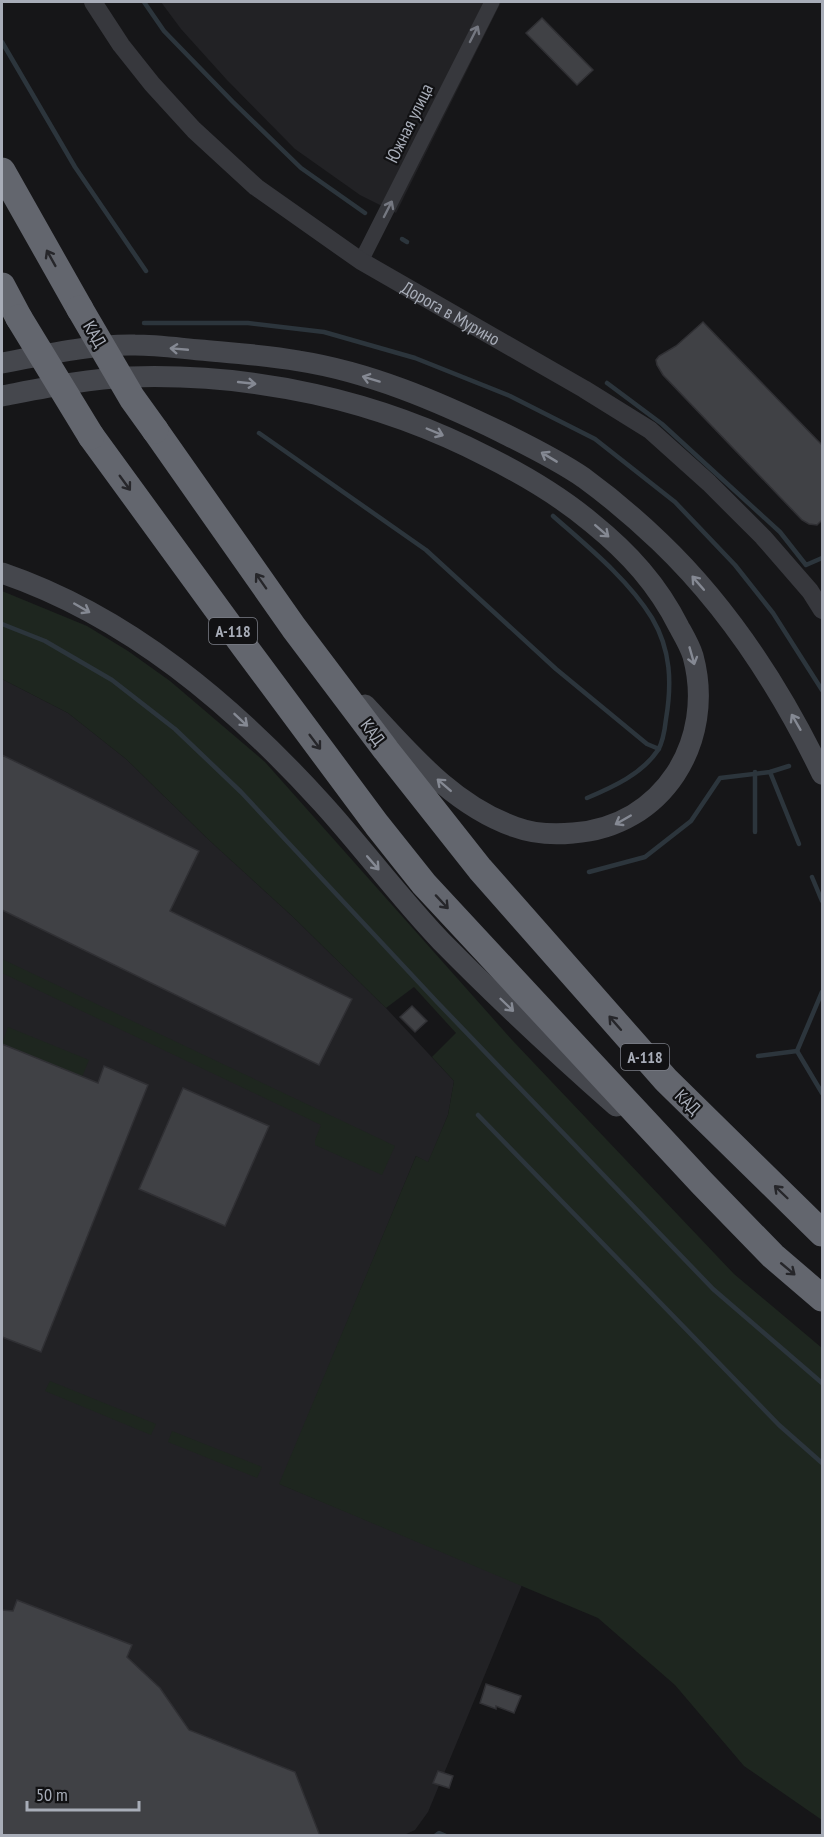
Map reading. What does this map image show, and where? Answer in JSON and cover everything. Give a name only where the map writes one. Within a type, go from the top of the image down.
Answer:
[{"type":"highway","name":"КАД","points":[[2,171],[132,398],[294,628],[386,750],[480,869],[666,1080],[822,1233]]},
{"type":"highway","name":"А-118","points":[[2,286],[91,436],[377,825],[424,884],[702,1183],[773,1256],[822,1298]]},
{"type":"main road","points":[[2,363],[68,350],[134,344],[300,361],[397,387],[449,407],[542,453],[584,478],[622,509],[661,543],[695,580],[735,628],[771,680],[798,725],[822,774]]},
{"type":"main road","points":[[2,396],[129,377],[242,382],[294,389],[388,413],[474,450],[530,478],[568,503],[605,534],[640,567],[667,603],[693,655],[700,700],[693,743],[671,783],[646,807],[614,825],[585,832],[551,835],[518,828],[488,816],[458,798],[420,764],[294,628]]},
{"type":"main road","points":[[2,573],[65,598],[125,632],[210,693],[235,714],[322,803],[440,940],[570,1065],[702,1183]]},
{"type":"street","name":"Дорога в Мурино","points":[[93,2],[121,45],[152,84],[194,130],[256,187],[361,261],[584,389],[650,430],[709,483],[763,537],[810,591],[822,610]]},
{"type":"street","name":"Южная улица","points":[[361,261],[492,2]]},
{"type":"shaded area","points":[[161,2],[501,2],[396,213],[360,195],[295,149],[227,80],[181,29]]},
{"type":"shaded area","points":[[2,591],[87,626],[128,651],[170,681],[265,762],[513,1041],[734,1274],[822,1348],[822,1820],[744,1766],[675,1685],[598,1618],[279,1484],[416,1156],[428,1162],[448,1115],[454,1081],[432,1057],[456,1033],[414,987],[386,1008],[126,759],[68,713],[2,679]]},
{"type":"shaded area","points":[[2,679],[68,713],[126,759],[386,1008],[454,1081],[448,1115],[428,1163],[416,1156],[280,1484],[522,1585],[428,1812],[415,1830],[404,1835],[2,1835]]},
{"type":"shaded area","points":[[2,959],[395,1146],[382,1175],[315,1145],[321,1125],[2,973]]},
{"type":"shaded area","points":[[8,1027],[89,1060],[82,1077],[2,1044]]},
{"type":"shaded area","points":[[50,1381],[156,1424],[151,1435],[45,1391]]},
{"type":"shaded area","points":[[172,1431],[262,1467],[257,1478],[168,1442]]},
{"type":"building","points":[[542,18],[593,70],[577,85],[526,33]]},
{"type":"building","points":[[703,322],[822,445],[822,520],[817,525],[802,520],[663,375],[657,365],[656,360],[659,356],[676,346]]},
{"type":"building","points":[[2,755],[199,851],[170,911],[352,999],[319,1065],[2,910]]},
{"type":"building","points":[[412,1006],[427,1021],[415,1032],[400,1017]]},
{"type":"building","points":[[2,1044],[98,1083],[104,1066],[148,1085],[41,1352],[2,1337]]},
{"type":"building","points":[[183,1088],[269,1126],[225,1226],[139,1189]]},
{"type":"building","points":[[17,1600],[132,1645],[127,1657],[160,1688],[189,1730],[295,1772],[320,1836],[2,1836],[2,1610],[13,1611]]},
{"type":"building","points":[[486,1684],[521,1696],[514,1713],[480,1703]]},
{"type":"building","points":[[438,1771],[453,1776],[449,1788],[433,1783]]},
{"type":"waterway","points":[[144,2],[164,31],[301,168],[365,213]]},
{"type":"waterway","points":[[2,42],[75,167],[146,271]]},
{"type":"waterway","points":[[402,239],[407,242]]},
{"type":"waterway","points":[[144,323],[248,323],[324,332],[415,358],[510,396],[595,439],[675,502],[735,565],[773,613],[822,690]]},
{"type":"waterway","points":[[607,383],[662,424],[780,532],[806,565],[822,558]]},
{"type":"waterway","points":[[259,433],[426,550],[556,669],[647,744],[659,749]]},
{"type":"waterway","points":[[553,516],[606,564],[642,604],[652,618],[663,642],[668,667],[668,706],[664,735],[658,750],[635,773],[587,798]]},
{"type":"waterway","points":[[2,624],[45,641],[112,680],[175,729],[241,792],[438,1003],[713,1289],[822,1383]]},
{"type":"waterway","points":[[589,872],[645,857],[691,821],[720,778],[770,772],[789,766]]},
{"type":"waterway","points":[[755,772],[755,832]]},
{"type":"waterway","points":[[770,772],[799,844]]},
{"type":"waterway","points":[[812,877],[822,901]]},
{"type":"waterway","points":[[758,1056],[797,1051],[822,992]]},
{"type":"waterway","points":[[797,1051],[822,1093]]},
{"type":"waterway","points":[[478,1115],[779,1425],[822,1463]]},
{"type":"waterway","points":[[435,1836],[439,1833],[446,1836]]}]
